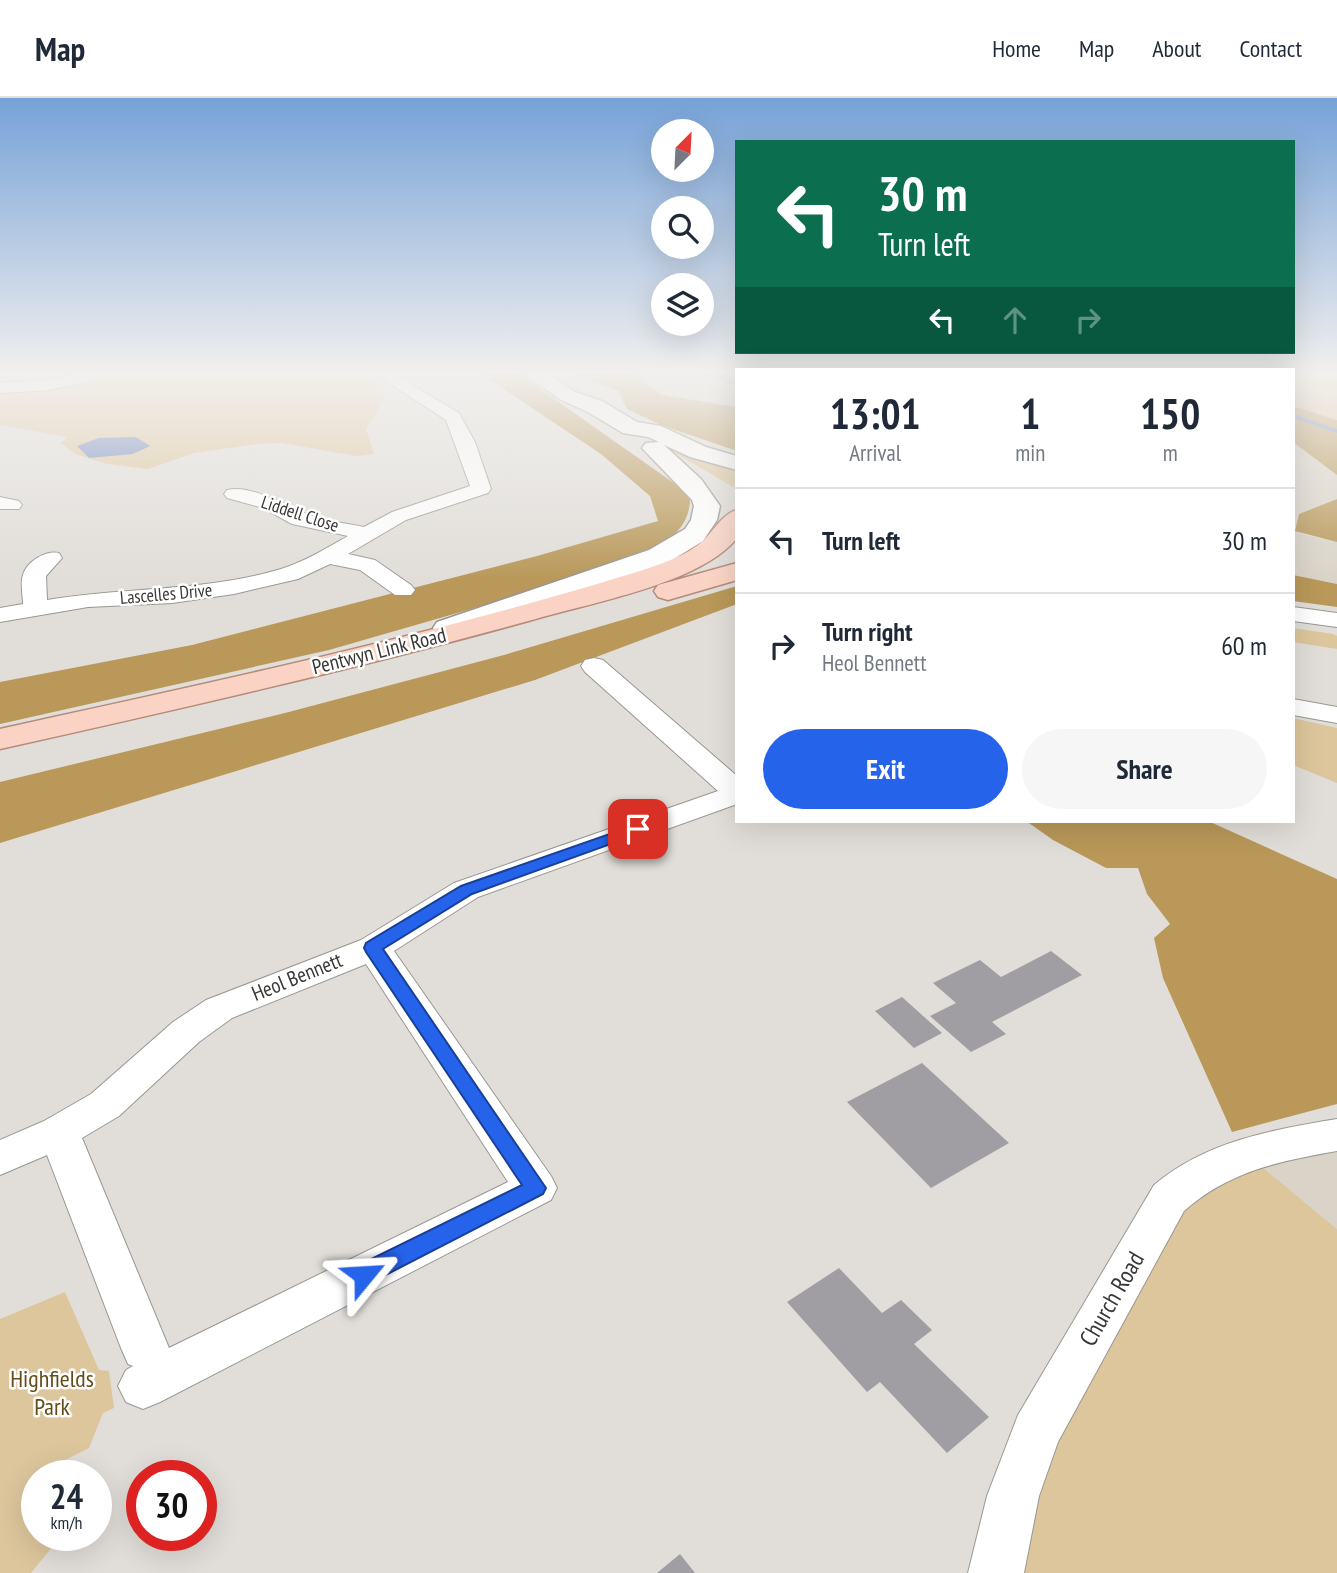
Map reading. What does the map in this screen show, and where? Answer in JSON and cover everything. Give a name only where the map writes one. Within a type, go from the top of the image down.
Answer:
[{"type":"main road","name":"Pentwyn Link Road","points":[[0,739],[377,652],[567,601],[682,564],[716,545],[735,513]]},
{"type":"main road","name":"Pentwyn Link Road","points":[[0,765],[383,674],[510,640],[735,572]]},
{"type":"street","name":"Lascelles Drive","points":[[0,615],[88,600],[172,596],[289,575],[328,557],[399,516],[481,489],[465,443]]},
{"type":"street","points":[[644,443],[719,486],[727,493],[735,509]]},
{"type":"street","points":[[678,443],[698,452],[735,462]]},
{"type":"street","points":[[377,652],[611,574],[683,543],[704,520],[706,506],[692,484],[654,449]]},
{"type":"street","name":"Liddell Close","points":[[234,494],[270,504],[300,519],[367,534]]},
{"type":"street","points":[[328,557],[368,565],[403,590]]},
{"type":"street","points":[[35,607],[34,575],[51,558]]},
{"type":"street","points":[[1295,614],[1337,620]]},
{"type":"street","points":[[594,666],[735,791]]},
{"type":"street","points":[[1295,708],[1337,715]]},
{"type":"street","name":"Heol Bennett","points":[[0,1158],[59,1132],[105,1105],[186,1032],[219,1009],[373,948],[467,890],[735,794]]},
{"type":"street","points":[[59,1132],[144,1367],[536,1188],[373,948]]},
{"type":"street","name":"Church Road","points":[[996,1573],[1013,1496],[1036,1433],[1169,1198],[1186,1180],[1235,1158],[1337,1135]]},
{"type":"shaded area","points":[[584,443],[617,443],[678,486],[690,500],[685,520],[663,545],[492,603],[329,650],[0,724],[0,682],[192,645],[537,556],[658,521],[650,496]]},
{"type":"shaded area","points":[[713,443],[735,443],[735,450]]},
{"type":"shaded area","points":[[1295,443],[1337,443],[1337,475],[1295,444]]},
{"type":"shaded area","points":[[1295,444],[1337,475],[1337,499],[1299,514],[1300,534],[1337,542],[1337,584],[1295,575]]},
{"type":"shaded area","points":[[1337,499],[1337,542],[1295,531],[1299,514]]},
{"type":"shaded area","points":[[1295,575],[1337,584],[1337,607],[1295,601]]},
{"type":"shaded area","points":[[735,587],[735,605],[535,680],[0,843],[0,782],[285,713],[504,655]]},
{"type":"shaded area","points":[[1029,823],[1212,823],[1337,879],[1337,1104],[1232,1132],[1163,978],[1154,938],[1170,924],[1147,894],[1138,868],[1106,868],[1053,840]]},
{"type":"shaded area","points":[[1337,1150],[1337,1229],[1262,1167],[1302,1153]]},
{"type":"green space","points":[[61,443],[370,443],[374,454],[357,456],[281,443],[257,444],[194,453],[148,469],[107,464],[75,454]]},
{"type":"green space","points":[[667,448],[704,462],[735,470],[733,487]]},
{"type":"green space","points":[[1295,628],[1333,634],[1337,636],[1337,649],[1295,642]]},
{"type":"green space","points":[[1295,718],[1337,728],[1337,783],[1295,766]]},
{"type":"green space","points":[[1262,1167],[1337,1229],[1337,1573],[1014,1573],[1050,1453],[1116,1325],[1188,1206],[1203,1192]]},
{"type":"green space","name":"Highfields Park","points":[[65,1292],[99,1370],[109,1371],[114,1408],[103,1413],[89,1448],[65,1460],[21,1460],[21,1551],[49,1551],[31,1573],[0,1573],[0,1319]]},
{"type":"water","points":[[86,443],[145,443],[150,446],[133,454],[89,458],[77,446]]},
{"type":"building","points":[[1051,951],[1082,975],[992,1022],[1006,1034],[971,1052],[930,1016],[956,1003],[933,983],[980,960],[1001,977]]},
{"type":"building","points":[[902,997],[942,1033],[914,1048],[875,1011]]},
{"type":"building","points":[[922,1063],[1009,1143],[931,1188],[847,1102]]},
{"type":"building","points":[[839,1268],[882,1313],[901,1300],[932,1330],[914,1344],[989,1417],[947,1453],[880,1382],[867,1392],[787,1302]]},
{"type":"building","points":[[680,1554],[695,1573],[657,1573]]},
{"type":"route","points":[[364,1275],[536,1188],[373,948],[467,890],[638,829]]}]
